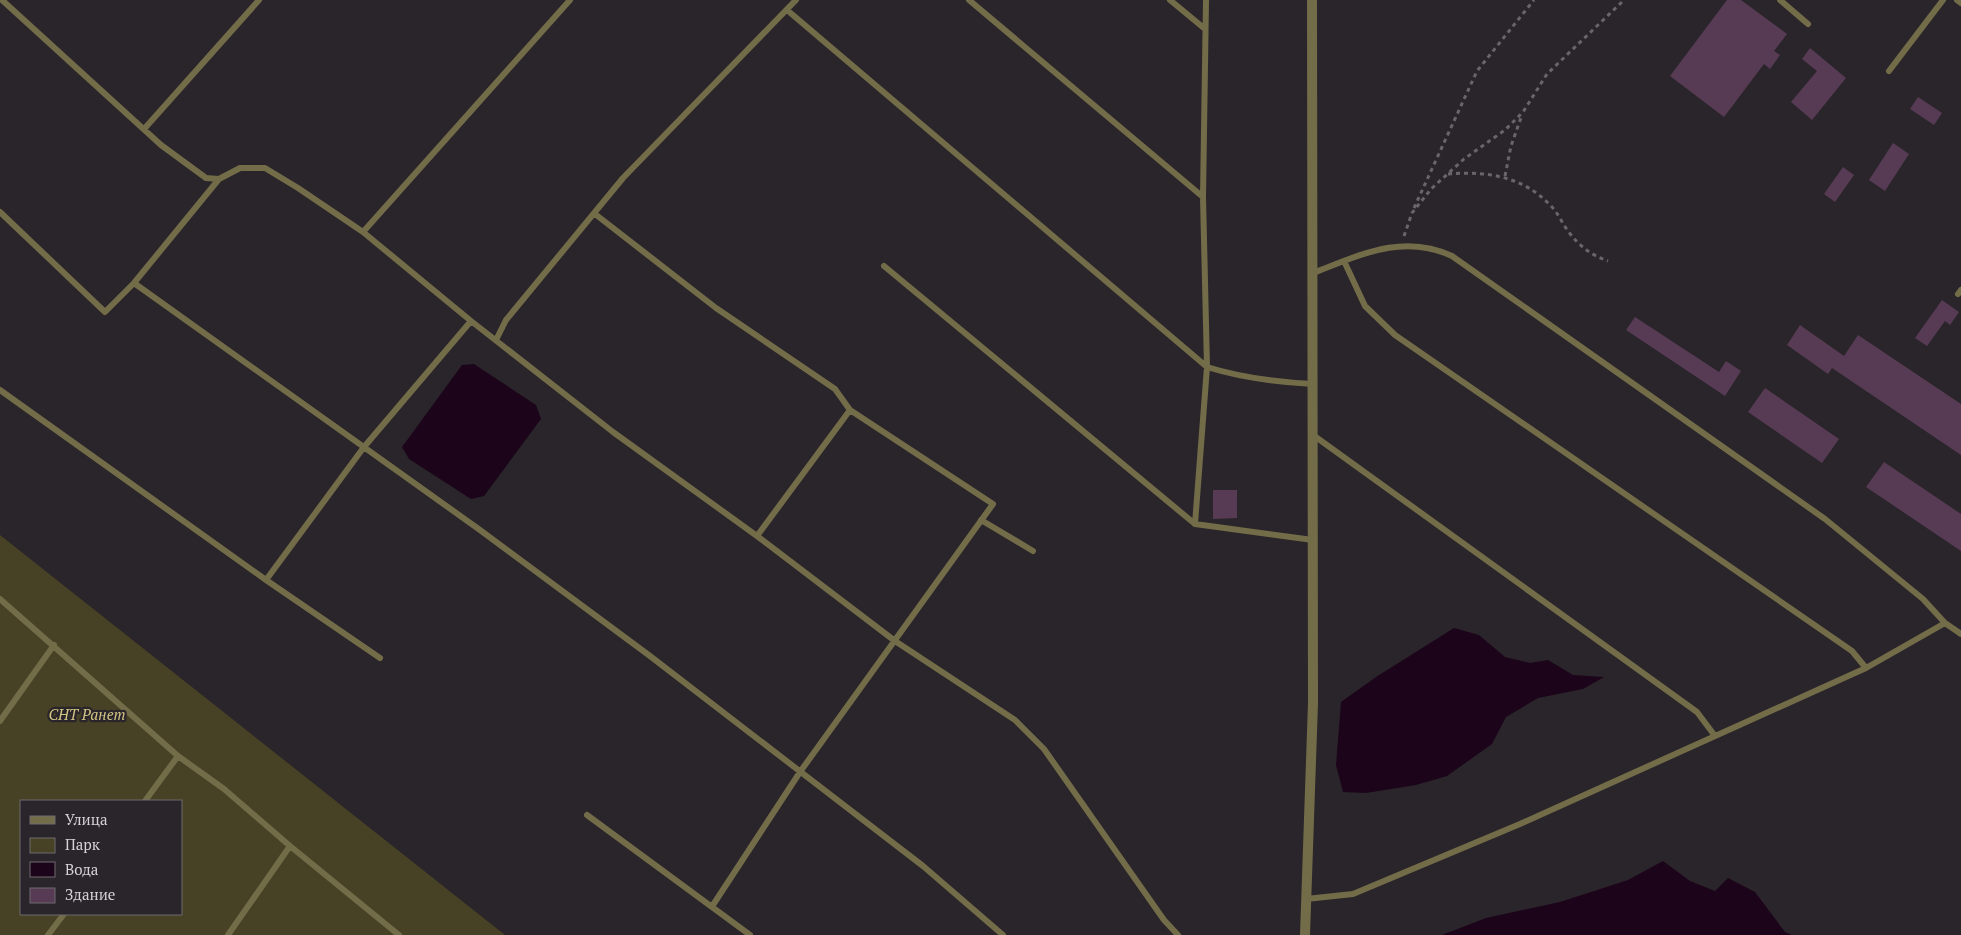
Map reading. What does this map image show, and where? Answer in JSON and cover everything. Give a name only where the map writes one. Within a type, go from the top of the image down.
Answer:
[{"type":"street","points":[[1305,935],[1313,703],[1312,0]]},
{"type":"lane","points":[[2,0],[161,145],[206,178],[219,179]]},
{"type":"lane","points":[[144,128],[259,0]]},
{"type":"lane","points":[[363,232],[570,0]]},
{"type":"lane","points":[[496,340],[506,320],[623,178],[796,0]]},
{"type":"lane","points":[[969,0],[1203,197]]},
{"type":"lane","points":[[1170,0],[1205,29]]},
{"type":"lane","points":[[1195,524],[1207,367],[1203,197],[1206,0]]},
{"type":"lane","points":[[1780,0],[1808,24]]},
{"type":"lane","points":[[1889,71],[1943,0]]},
{"type":"lane","points":[[1957,0],[1961,3]]},
{"type":"lane","points":[[787,10],[1207,367],[1256,379],[1313,384]]},
{"type":"lane","points":[[0,212],[105,312],[134,283],[219,179],[240,168],[265,168],[363,232],[471,322],[613,432],[757,536],[896,641],[1015,720],[1044,749],[1164,920],[1178,935]]},
{"type":"lane","points":[[594,214],[716,308],[834,389],[850,410],[992,504],[896,641],[800,772],[712,905]]},
{"type":"lane","points":[[1312,273],[1383,248],[1401,246],[1433,247],[1452,256],[1825,519],[1922,599],[1946,623],[1961,634]]},
{"type":"lane","points":[[1344,261],[1365,306],[1395,335],[1852,651],[1866,668]]},
{"type":"lane","points":[[884,266],[1195,524],[1313,540]]},
{"type":"lane","points":[[134,283],[364,447],[650,656],[923,866],[1003,935]]},
{"type":"lane","points":[[266,580],[364,447],[471,322]]},
{"type":"lane","points":[[0,390],[266,580],[380,658]]},
{"type":"lane","points":[[757,536],[850,410]]},
{"type":"lane","points":[[1313,435],[1697,712],[1715,736]]},
{"type":"lane","points":[[981,520],[1033,551]]},
{"type":"lane","points":[[0,598],[178,756],[224,789],[399,935]]},
{"type":"lane","points":[[1306,899],[1354,894],[1520,824],[1866,668],[1946,623]]},
{"type":"lane","points":[[0,721],[54,645]]},
{"type":"lane","points":[[146,800],[178,756]]},
{"type":"lane","points":[[587,815],[712,905],[750,935]]},
{"type":"lane","points":[[228,935],[290,846]]},
{"type":"lane","points":[[48,935],[63,915]]},
{"type":"path","points":[[1401,246],[1431,167],[1477,71],[1534,0]]},
{"type":"path","points":[[1412,213],[1431,189],[1447,174],[1505,130],[1523,112],[1547,74],[1624,0]]},
{"type":"path","points":[[1504,176],[1511,146],[1523,112]]},
{"type":"path","points":[[1447,174],[1476,172],[1504,176],[1531,189],[1552,206],[1569,233],[1590,254],[1608,261]]},
{"type":"green space","name":"СНТ Ранет","points":[[0,535],[505,935],[0,935]]},
{"type":"water","points":[[474,364],[536,405],[541,419],[484,496],[471,499],[409,459],[402,447],[462,365]]},
{"type":"water","points":[[1454,628],[1479,635],[1505,657],[1530,663],[1548,660],[1573,675],[1604,677],[1583,689],[1538,698],[1506,717],[1492,744],[1447,776],[1416,785],[1366,793],[1343,792],[1336,765],[1341,702],[1376,677]]},
{"type":"water","points":[[1663,861],[1690,881],[1715,891],[1728,878],[1755,892],[1785,932],[1792,935],[1442,935],[1486,918],[1560,902],[1628,880]]},
{"type":"building","points":[[1727,0],[1741,0],[1787,34],[1774,51],[1780,55],[1770,69],[1764,64],[1724,117],[1670,76]]},
{"type":"building","points":[[1810,48],[1846,78],[1812,120],[1791,102],[1817,71],[1802,59]]},
{"type":"building","points":[[1918,97],[1942,113],[1934,125],[1910,109]]},
{"type":"building","points":[[1893,143],[1909,154],[1885,191],[1869,180]]},
{"type":"building","points":[[1843,167],[1854,175],[1835,202],[1824,194]]},
{"type":"building","points":[[1942,300],[1959,312],[1950,325],[1945,321],[1927,346],[1915,338]]},
{"type":"building","points":[[1635,317],[1719,372],[1726,361],[1741,371],[1725,396],[1626,330]]},
{"type":"building","points":[[1800,325],[1844,356],[1858,335],[1961,404],[1961,455],[1832,368],[1828,374],[1787,345]]},
{"type":"building","points":[[1765,388],[1839,439],[1822,463],[1748,412]]},
{"type":"building","points":[[1884,462],[1961,514],[1961,551],[1866,487]]},
{"type":"building","points":[[1213,490],[1237,490],[1237,518],[1213,519]]}]
